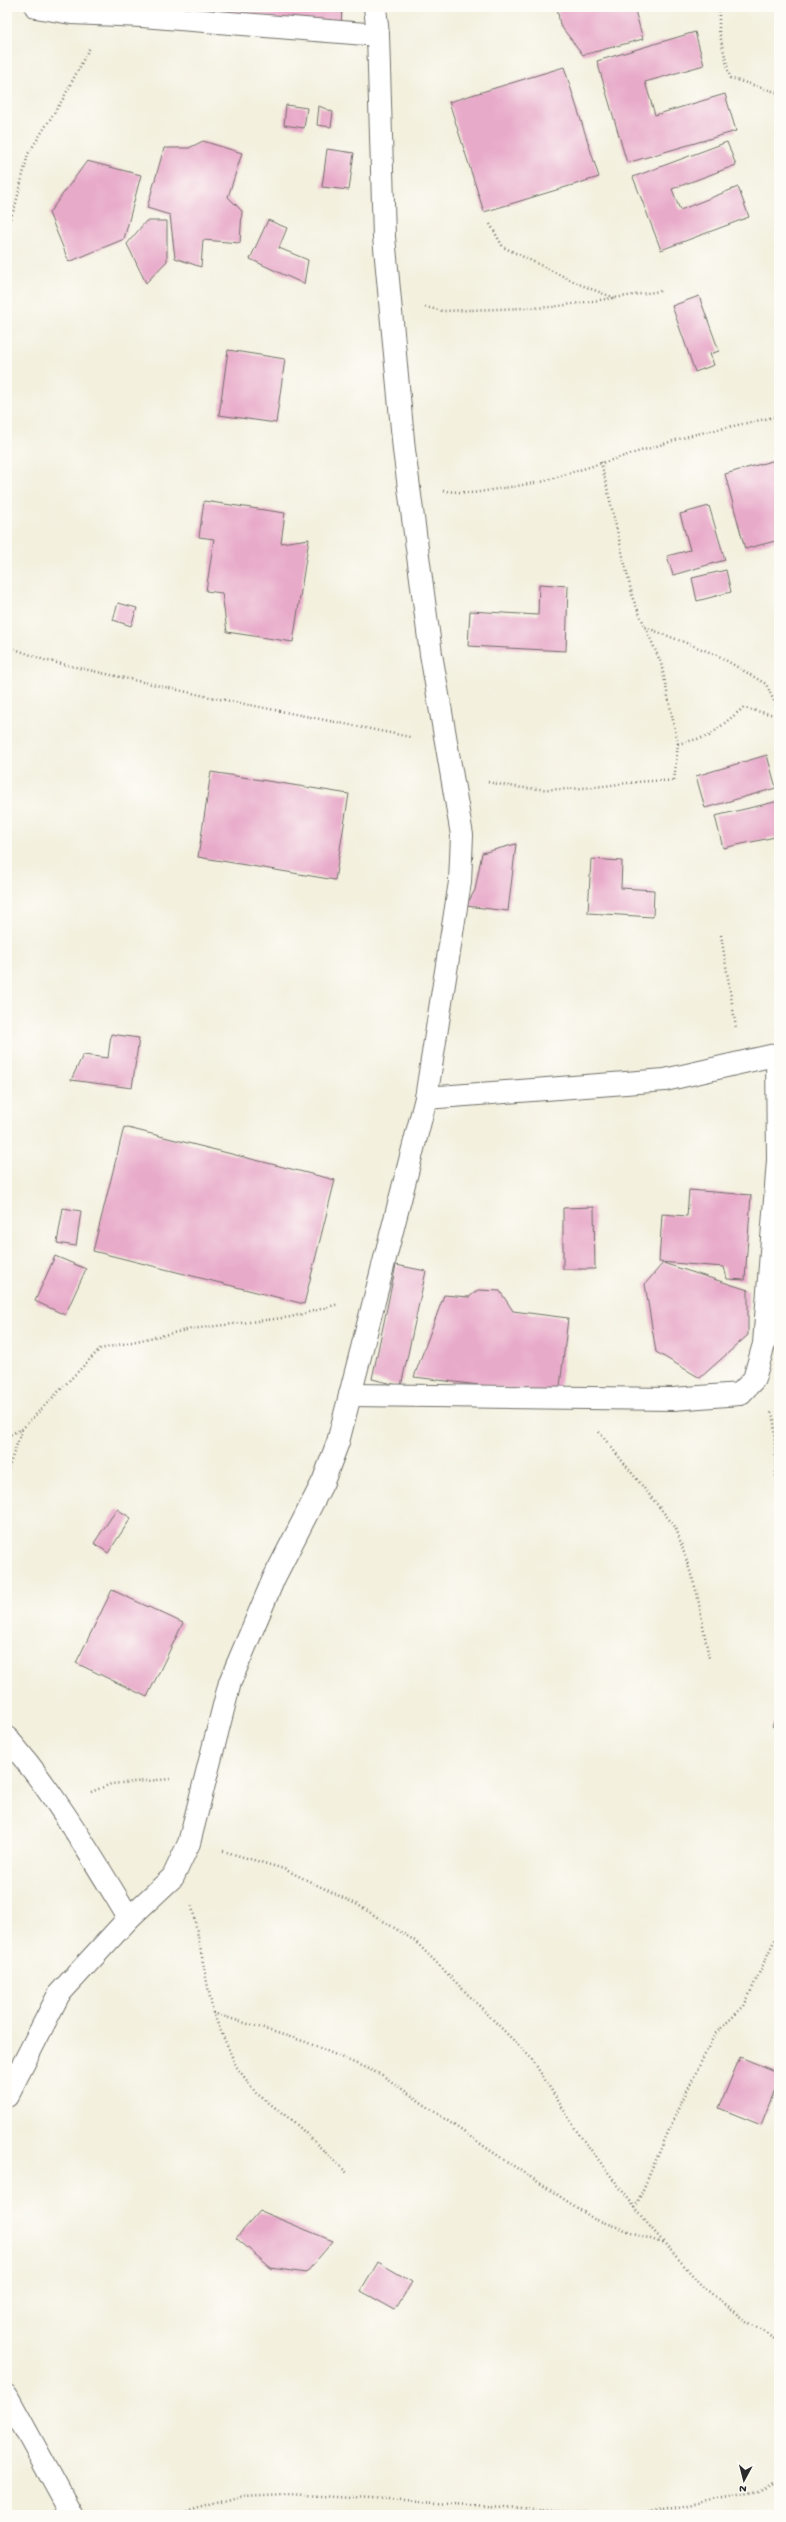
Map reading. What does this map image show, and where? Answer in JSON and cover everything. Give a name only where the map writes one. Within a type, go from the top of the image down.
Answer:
[{"type":"street","points":[[36,7],[71,13],[378,36]]},
{"type":"street","points":[[7,2096],[59,1994],[129,1918],[173,1877],[186,1848],[230,1682],[274,1578],[323,1482],[338,1442],[426,1098],[460,882],[462,835],[446,743],[409,489],[384,237],[378,36],[375,7]]},
{"type":"street","points":[[350,1396],[674,1399],[740,1394],[754,1379],[764,1344],[774,1231],[778,1160],[778,1054],[665,1080],[426,1098]]},
{"type":"street","points":[[7,1738],[36,1771],[129,1918]]},
{"type":"street","points":[[7,2396],[72,2515]]},
{"type":"path","points":[[719,7],[718,31],[730,78],[779,93]]},
{"type":"path","points":[[7,226],[15,207],[28,154],[88,53],[98,14]]},
{"type":"path","points":[[490,224],[503,247],[581,285],[615,298]]},
{"type":"path","points":[[388,286],[412,302],[443,311],[552,307],[661,291]]},
{"type":"path","points":[[409,489],[472,493],[541,482],[601,462],[692,435],[779,416]]},
{"type":"path","points":[[451,769],[484,781],[518,789],[582,788],[654,780],[674,781],[678,744],[661,663],[633,599],[601,462]]},
{"type":"path","points":[[645,626],[718,655],[766,684],[779,712]]},
{"type":"path","points":[[7,646],[44,660],[204,696],[446,743]]},
{"type":"path","points":[[678,744],[709,736],[743,708],[779,716]]},
{"type":"path","points":[[721,936],[741,1062]]},
{"type":"path","points":[[7,1436],[22,1429],[100,1349],[191,1329],[291,1316],[344,1303],[379,1281]]},
{"type":"path","points":[[754,1379],[774,1419],[776,1478],[779,1481]]},
{"type":"path","points":[[568,1398],[614,1449],[676,1528],[697,1593],[709,1658]]},
{"type":"path","points":[[7,1472],[22,1429]]},
{"type":"path","points":[[58,1805],[111,1784],[157,1779],[204,1778]]},
{"type":"path","points":[[347,2173],[294,2122],[256,2093],[236,2066],[213,2013],[186,1848],[242,1856],[284,1869],[358,1905],[415,1941],[532,2058],[578,2133],[635,2208],[702,2286],[743,2318],[779,2342]]},
{"type":"path","points":[[635,2208],[679,2108],[715,2034],[744,2006],[779,1930]]},
{"type":"path","points":[[213,2013],[306,2042],[382,2074],[488,2149],[594,2219],[665,2244]]},
{"type":"path","points":[[175,2515],[241,2496],[287,2494],[638,2514],[758,2491],[779,2480]]},
{"type":"building","points":[[199,7],[342,7],[341,27],[199,20]]},
{"type":"building","points":[[557,7],[634,7],[643,39],[583,55],[560,25]]},
{"type":"building","points":[[695,32],[704,65],[645,82],[655,115],[725,94],[736,131],[627,163],[597,61]]},
{"type":"building","points":[[564,67],[599,177],[484,212],[449,102]]},
{"type":"building","points":[[286,105],[307,108],[304,128],[284,125]]},
{"type":"building","points":[[319,106],[333,112],[331,127],[317,125]]},
{"type":"building","points":[[203,141],[242,153],[228,197],[242,211],[240,243],[203,240],[201,267],[175,258],[170,215],[147,208],[164,148],[189,148]]},
{"type":"building","points":[[727,142],[736,165],[672,189],[680,210],[738,187],[749,217],[661,250],[633,177]]},
{"type":"building","points":[[327,149],[354,153],[349,190],[322,187]]},
{"type":"building","points":[[87,161],[141,175],[124,239],[69,262],[49,213]]},
{"type":"building","points":[[268,220],[287,228],[279,248],[308,260],[304,284],[250,259]]},
{"type":"building","points":[[146,221],[167,221],[167,261],[146,283],[127,244]]},
{"type":"building","points":[[699,296],[719,351],[710,354],[714,365],[695,372],[672,306]]},
{"type":"building","points":[[228,350],[285,359],[276,423],[219,415]]},
{"type":"building","points":[[779,459],[779,540],[745,549],[725,474]]},
{"type":"building","points":[[204,501],[285,513],[281,543],[309,539],[293,642],[227,632],[222,593],[206,591],[214,539],[199,537]]},
{"type":"building","points":[[709,506],[725,560],[673,575],[667,556],[690,550],[680,514]]},
{"type":"building","points":[[726,570],[731,592],[697,601],[692,578]]},
{"type":"building","points":[[539,584],[568,586],[566,651],[468,646],[470,611],[538,615]]},
{"type":"building","points":[[118,603],[137,608],[131,626],[113,620]]},
{"type":"building","points":[[767,755],[776,788],[705,808],[696,776]]},
{"type":"building","points":[[211,772],[349,794],[335,880],[198,857]]},
{"type":"building","points":[[779,801],[779,851],[775,837],[723,848],[715,816]]},
{"type":"building","points":[[516,844],[508,911],[466,906],[475,890],[482,853]]},
{"type":"building","points":[[591,859],[622,861],[621,888],[654,890],[653,917],[588,913]]},
{"type":"building","points":[[111,1034],[139,1038],[132,1088],[71,1080],[83,1055],[108,1058]]},
{"type":"building","points":[[124,1127],[335,1180],[304,1304],[93,1251]]},
{"type":"building","points":[[689,1190],[751,1195],[745,1280],[727,1279],[724,1267],[659,1262],[662,1214],[687,1216]]},
{"type":"building","points":[[594,1207],[595,1269],[563,1269],[563,1208]]},
{"type":"building","points":[[63,1208],[81,1211],[76,1246],[57,1243]]},
{"type":"building","points":[[55,1256],[86,1269],[65,1315],[35,1301]]},
{"type":"building","points":[[663,1263],[748,1290],[748,1335],[700,1378],[656,1352],[645,1284]]},
{"type":"building","points":[[396,1265],[426,1271],[401,1386],[372,1379]]},
{"type":"building","points":[[478,1290],[500,1291],[513,1311],[568,1318],[559,1395],[414,1377],[444,1295],[469,1297]]},
{"type":"building","points":[[117,1509],[131,1518],[108,1553],[94,1543]]},
{"type":"building","points":[[112,1590],[183,1623],[147,1697],[76,1663]]},
{"type":"building","points":[[779,1713],[779,1730],[772,1726]]},
{"type":"building","points":[[740,2057],[779,2073],[779,2079],[761,2125],[719,2108]]},
{"type":"building","points":[[260,2211],[333,2241],[306,2273],[271,2268],[236,2238]]},
{"type":"building","points":[[378,2262],[412,2282],[395,2310],[361,2291]]}]
